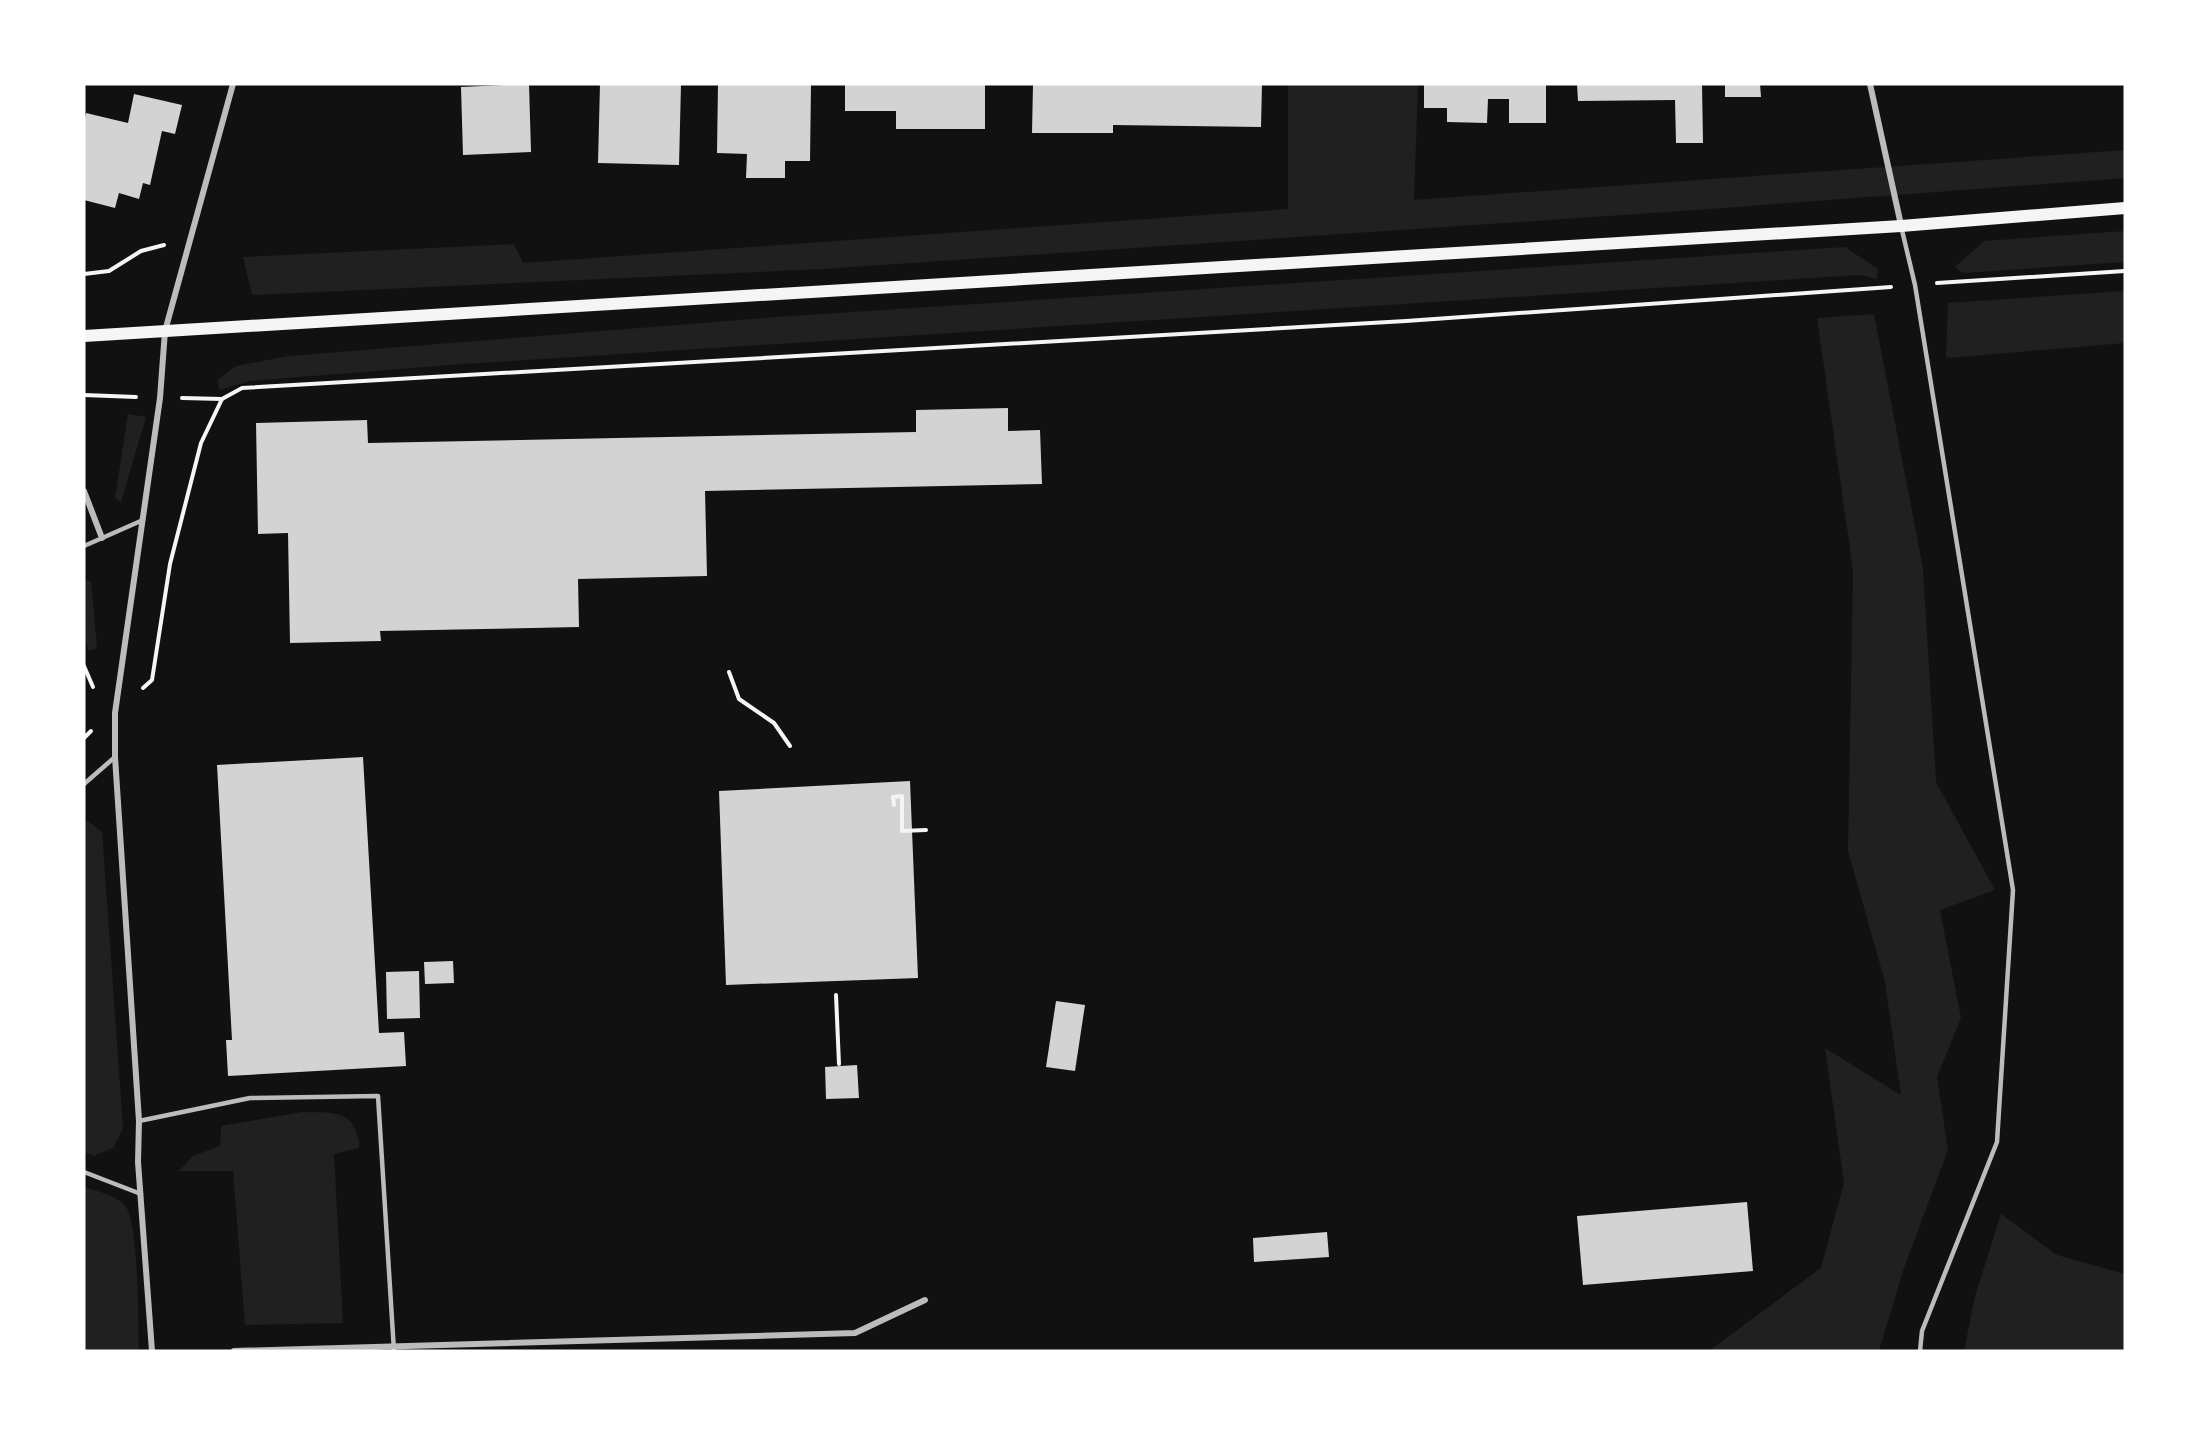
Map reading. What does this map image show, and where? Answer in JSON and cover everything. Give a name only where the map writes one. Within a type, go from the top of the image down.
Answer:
[{"type":"main road","points":[[84,336],[1901,226],[2125,208]]},
{"type":"street","points":[[152,1351],[138,1162],[140,1121],[115,757],[115,713],[160,398],[165,331],[233,84]]},
{"type":"street","points":[[1870,84],[1901,226]]},
{"type":"street","points":[[84,491],[102,538]]},
{"type":"street","points":[[234,1351],[394,1349],[855,1333],[925,1300]]},
{"type":"lane","points":[[1901,226],[1915,285],[2013,890],[1997,1142],[1922,1331],[1920,1351]]},
{"type":"lane","points":[[84,546],[143,520]]},
{"type":"lane","points":[[84,784],[115,757]]},
{"type":"lane","points":[[140,1121],[250,1098],[378,1096],[394,1349]]},
{"type":"lane","points":[[84,1172],[141,1194]]},
{"type":"path","points":[[84,274],[110,272],[141,251],[190,238]]},
{"type":"path","points":[[1950,282],[2125,271]]},
{"type":"path","points":[[207,399],[222,399],[242,388],[1394,322],[1891,287]]},
{"type":"path","points":[[115,713],[152,680],[170,564],[201,443],[222,399]]},
{"type":"path","points":[[729,672],[739,699],[774,723],[790,746]]},
{"type":"path","points":[[894,805],[893,797],[902,796],[902,831],[926,830]]},
{"type":"path","points":[[836,995],[839,1064]]},
{"type":"shaded area","points":[[1288,84],[1418,84],[1414,200],[2125,150],[2125,178],[1682,211],[823,269],[252,295],[243,257],[514,244],[523,263],[1288,209]]},
{"type":"shaded area","points":[[2125,231],[2125,262],[1963,273],[1955,267],[1984,241]]},
{"type":"shaded area","points":[[1845,247],[1878,269],[1877,279],[1860,275],[463,364],[250,381],[220,390],[217,380],[236,366],[289,356],[776,317]]},
{"type":"shaded area","points":[[2125,291],[2125,343],[1946,358],[1948,303]]},
{"type":"shaded area","points":[[1874,314],[1923,568],[1936,782],[1995,890],[1940,910],[1961,1018],[1937,1077],[1948,1150],[1904,1268],[1879,1351],[1709,1351],[1821,1268],[1844,1183],[1825,1048],[1901,1095],[1885,982],[1848,851],[1853,570],[1817,318]]},
{"type":"shaded area","points":[[128,414],[146,417],[121,502],[115,498]]},
{"type":"shaded area","points":[[84,580],[91,581],[97,648],[89,651],[84,637]]},
{"type":"shaded area","points":[[84,821],[88,821],[102,832],[123,1128],[113,1148],[94,1156],[84,1152]]},
{"type":"shaded area","points":[[302,1112],[340,1115],[351,1123],[359,1140],[359,1148],[334,1154],[343,1323],[245,1325],[233,1171],[179,1171],[193,1156],[220,1146],[221,1126]]},
{"type":"shaded area","points":[[84,1187],[118,1199],[126,1207],[130,1217],[136,1253],[139,1351],[84,1351]]},
{"type":"shaded area","points":[[2001,1214],[2057,1255],[2125,1274],[2125,1351],[1964,1351],[1975,1296]]},
{"type":"building","points":[[529,84],[531,152],[463,155],[461,87]]},
{"type":"building","points":[[600,84],[681,84],[679,165],[598,163]]},
{"type":"building","points":[[718,84],[811,84],[810,161],[785,161],[785,178],[746,178],[747,154],[717,153]]},
{"type":"building","points":[[845,84],[985,84],[985,129],[896,129],[896,111],[845,111]]},
{"type":"building","points":[[1033,84],[1262,84],[1261,127],[1113,125],[1113,133],[1032,133]]},
{"type":"building","points":[[1424,84],[1546,84],[1546,123],[1509,123],[1509,99],[1488,99],[1487,123],[1447,122],[1447,108],[1424,108]]},
{"type":"building","points":[[1577,84],[1702,84],[1703,143],[1676,143],[1675,100],[1578,101]]},
{"type":"building","points":[[1725,84],[1760,84],[1761,97],[1725,97]]},
{"type":"building","points":[[134,94],[182,105],[175,134],[162,131],[150,185],[143,183],[139,199],[119,193],[115,208],[84,200],[86,113],[128,123]]},
{"type":"building","points":[[1008,408],[1008,431],[1040,430],[1042,484],[705,491],[707,576],[578,579],[579,627],[380,631],[381,641],[290,643],[288,533],[258,534],[256,423],[367,420],[368,443],[916,432],[916,410]]},
{"type":"building","points":[[363,757],[379,1033],[404,1032],[406,1066],[228,1076],[226,1040],[232,1040],[217,765]]},
{"type":"building","points":[[910,781],[918,978],[726,985],[719,791]]},
{"type":"building","points":[[453,961],[454,983],[425,984],[424,962]]},
{"type":"building","points":[[419,971],[420,1018],[387,1019],[386,972]]},
{"type":"building","points":[[1056,1001],[1085,1005],[1075,1071],[1046,1067]]},
{"type":"building","points":[[857,1065],[859,1098],[826,1099],[825,1067]]},
{"type":"building","points":[[1747,1202],[1753,1271],[1583,1285],[1577,1216]]},
{"type":"building","points":[[1327,1232],[1329,1257],[1254,1262],[1253,1238]]}]
